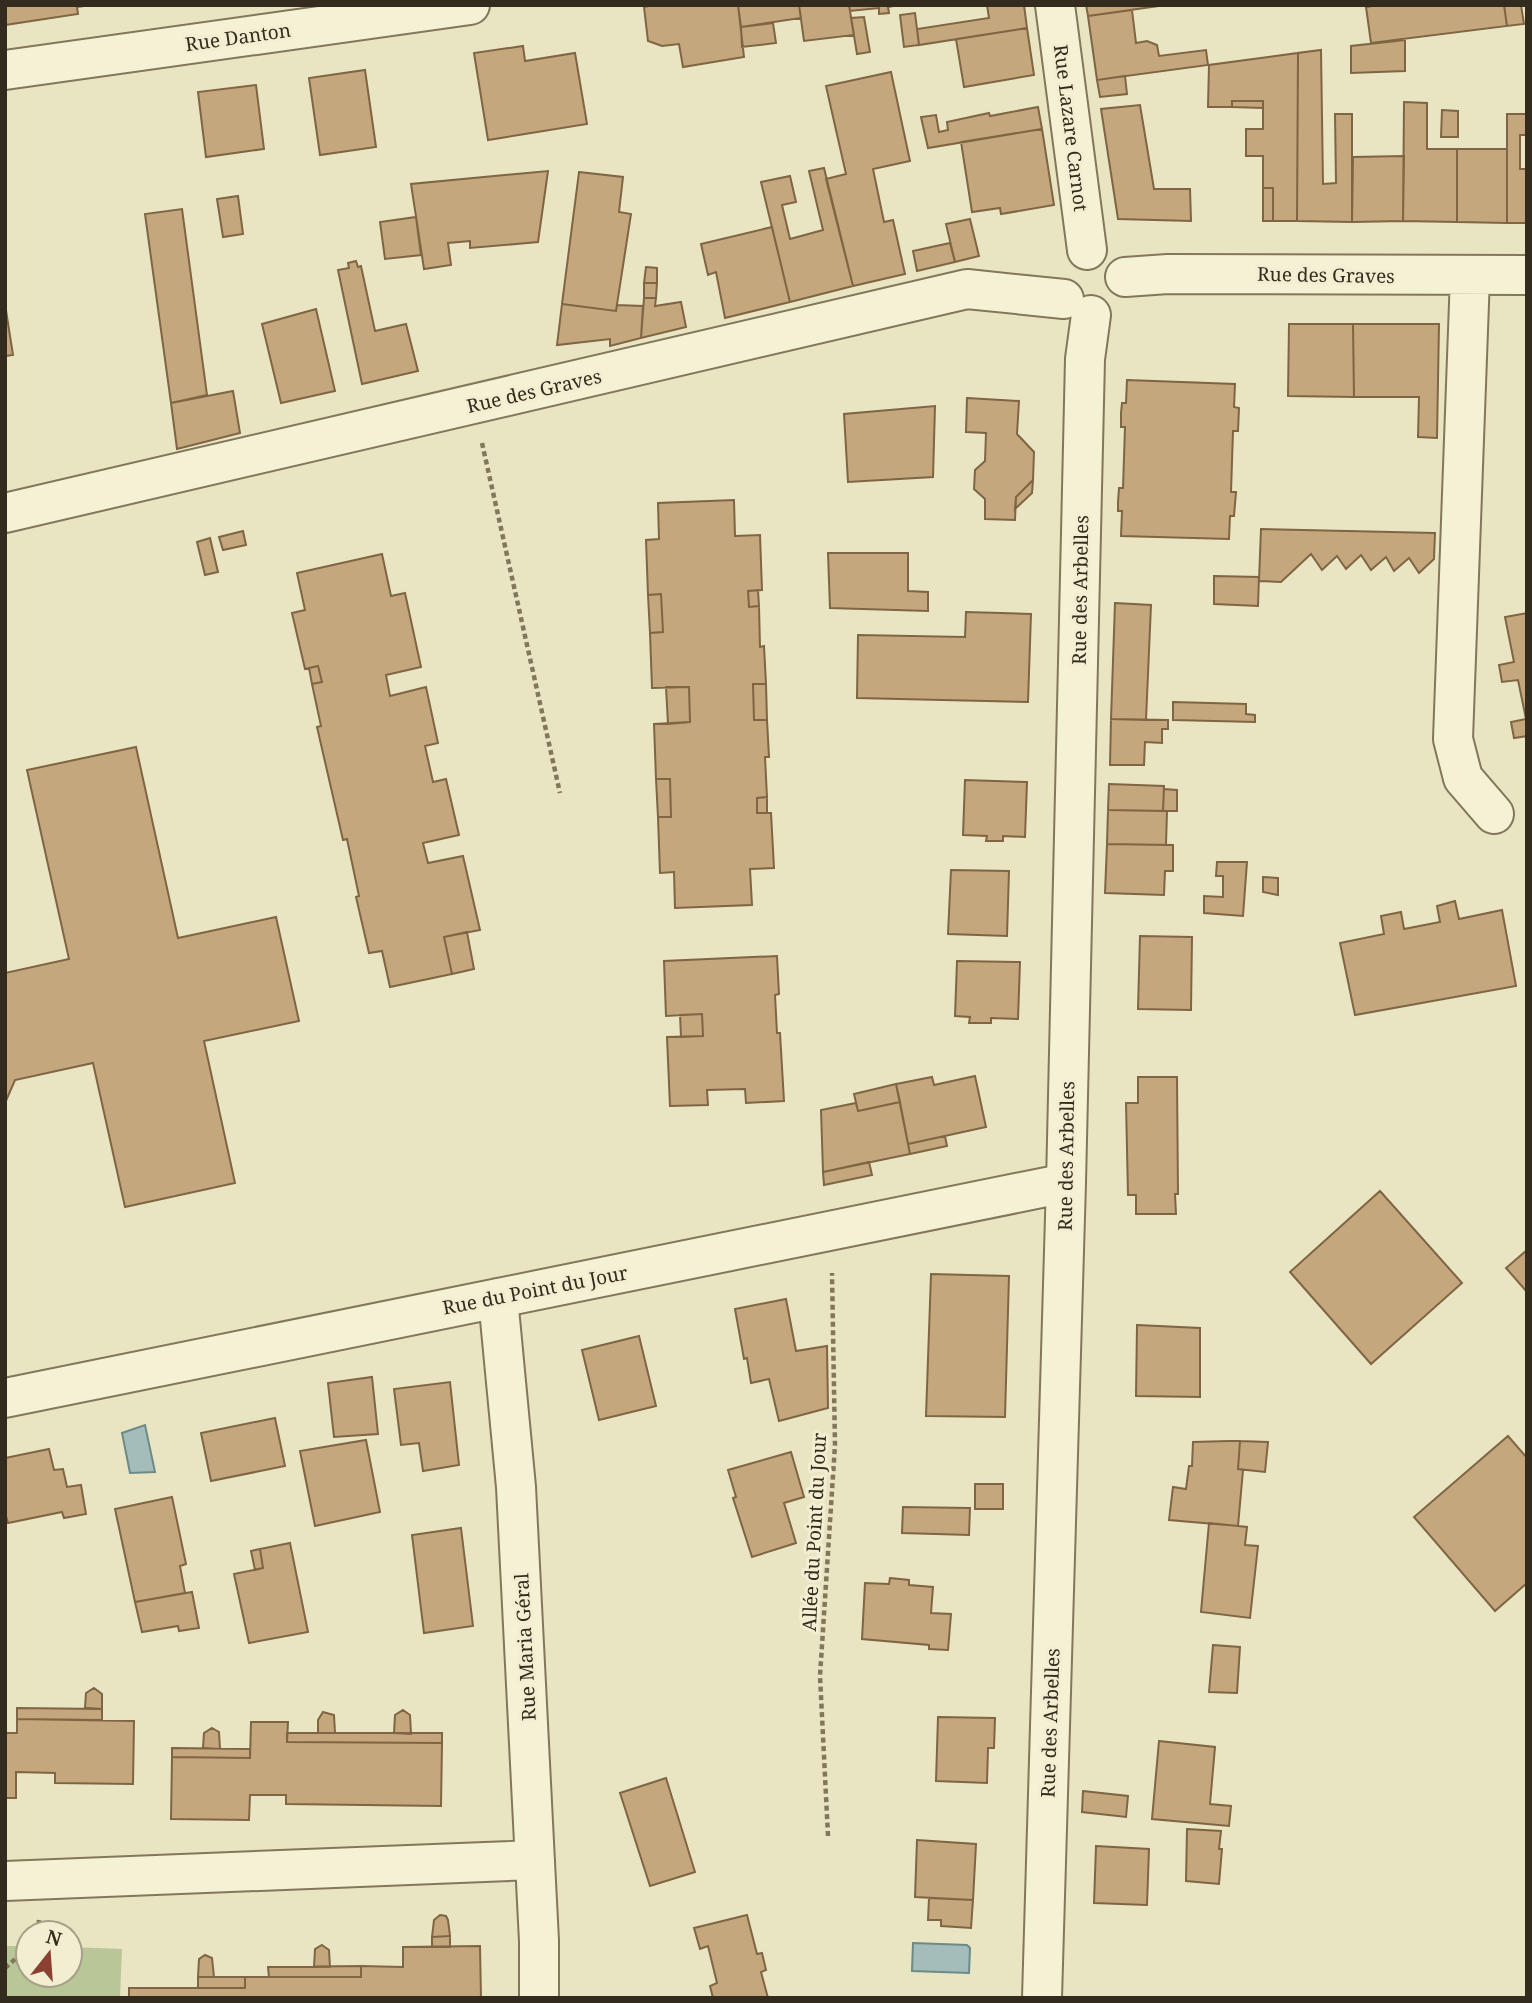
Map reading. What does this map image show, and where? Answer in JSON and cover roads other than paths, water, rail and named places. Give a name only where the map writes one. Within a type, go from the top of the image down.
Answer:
[{"type":"street","name":"Rue Danton","points":[[5,70],[256,20],[470,5]]},
{"type":"street","name":"Rue Lazare Carnot","points":[[1055,5],[1087,250]]},
{"type":"street","points":[[1087,250],[1098,251],[1115,259],[1125,277],[1122,296],[1117,305],[1100,314],[1077,307],[1060,289],[1063,268],[1077,253],[1087,250]]},
{"type":"street","name":"Rue des Graves","points":[[1125,277],[1168,274],[1527,275]]},
{"type":"street","points":[[1470,276],[1453,739],[1463,778],[1494,814]]},
{"type":"street","name":"Rue des Graves","points":[[5,513],[967,289],[1077,307]]},
{"type":"street","name":"Rue des Arbelles","points":[[1042,1998],[1066,1183],[1085,359],[1077,307]]},
{"type":"street","name":"Rue du Point du Jour","points":[[5,1398],[1066,1183]]},
{"type":"street","name":"Rue Maria Géral","points":[[498,1298],[499,1334],[516,1487],[536,1860],[539,1998]]},
{"type":"street","points":[[5,1881],[536,1860]]},
{"type":"water","points":[[145,1425],[155,1472],[130,1473],[122,1433]]},
{"type":"water","points":[[913,1943],[967,1945],[970,1948],[969,1973],[912,1971]]}]
